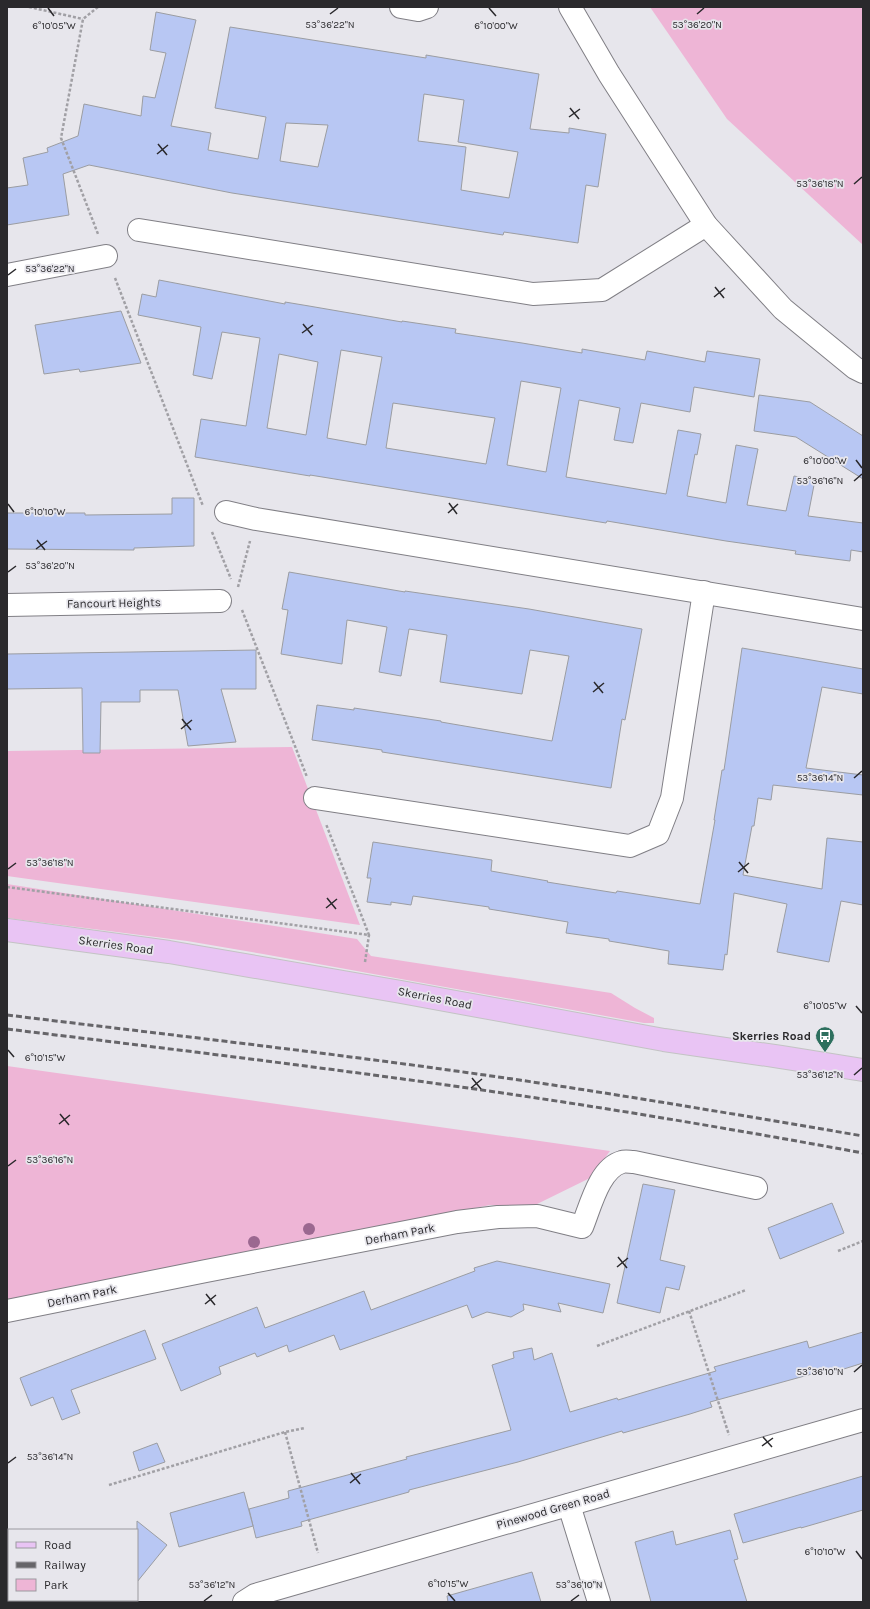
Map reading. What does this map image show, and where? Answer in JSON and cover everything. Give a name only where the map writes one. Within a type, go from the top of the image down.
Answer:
[{"type":"main road","name":"Skerries Road","points":[[7,930],[169,952],[401,992],[664,1040],[863,1070]]},
{"type":"street","points":[[401,7],[418,10],[428,7]]},
{"type":"street","points":[[570,7],[609,74],[706,225],[783,309],[855,368],[863,372]]},
{"type":"street","points":[[139,230],[533,294],[602,290],[706,225]]},
{"type":"street","points":[[7,275],[106,256]]},
{"type":"street","points":[[226,512],[256,519],[863,619]]},
{"type":"street","points":[[315,798],[630,846],[658,834],[672,798],[704,592]]},
{"type":"street","name":"Fancourt Heights","points":[[7,605],[220,601]]},
{"type":"street","name":"Derham Park","points":[[7,1311],[206,1270],[457,1222],[498,1217],[537,1216],[582,1227],[602,1178],[614,1165],[622,1162],[634,1162],[756,1188]]},
{"type":"street","name":"Pinewood Green Road","points":[[244,1602],[255,1595],[863,1420]]},
{"type":"street","points":[[569,1505],[599,1602]]},
{"type":"path","points":[[29,7],[83,19]]},
{"type":"path","points":[[220,601],[236,593],[256,519]]},
{"type":"path","points":[[838,1251],[863,1241]]},
{"type":"path","points":[[597,1346],[746,1290]]},
{"type":"path","points":[[689,1311],[730,1435]]},
{"type":"path","points":[[109,1485],[285,1432],[305,1428]]},
{"type":"path","points":[[285,1432],[318,1553]]},
{"type":"green space","points":[[650,7],[863,7],[863,245],[727,119]]},
{"type":"green space","points":[[292,747],[360,925],[7,876],[7,751]]},
{"type":"green space","points":[[7,884],[357,939],[371,956],[611,993],[654,1018],[654,1023],[644,1023],[187,941],[7,918]]},
{"type":"green space","points":[[7,1066],[610,1151],[590,1178],[531,1207],[490,1205],[7,1301]]},
{"type":"building","points":[[156,12],[196,20],[171,126],[211,133],[208,150],[258,159],[266,117],[215,108],[230,27],[426,58],[426,55],[539,74],[530,129],[569,133],[569,128],[606,134],[598,187],[586,185],[578,243],[504,232],[503,235],[232,193],[89,165],[63,174],[69,215],[7,225],[7,188],[28,185],[23,158],[48,152],[47,148],[78,136],[84,104],[141,116],[143,96],[155,98],[166,53],[150,50]],"holes":[[[424,94],[464,100],[458,142],[518,152],[509,198],[461,190],[466,147],[418,141]],[[286,123],[328,125],[318,167],[280,161]]]},
{"type":"building","points":[[159,280],[285,304],[285,302],[402,322],[456,329],[455,333],[582,353],[582,349],[645,360],[647,351],[705,362],[707,351],[760,359],[754,397],[694,387],[690,412],[641,403],[633,443],[614,440],[620,408],[579,400],[566,477],[666,494],[678,430],[701,434],[697,455],[695,454],[687,496],[726,503],[736,445],[758,449],[747,505],[786,511],[794,476],[815,480],[808,516],[863,523],[863,552],[851,550],[850,561],[795,554],[796,551],[607,521],[606,523],[195,457],[201,419],[246,426],[260,338],[222,332],[212,379],[193,375],[201,327],[138,315],[142,294],[156,297]],"holes":[[[341,350],[382,357],[366,445],[327,438]],[[279,354],[318,362],[306,435],[267,428]],[[521,381],[561,388],[546,472],[507,465]],[[393,403],[495,418],[486,464],[386,448]]]},
{"type":"building","points":[[121,311],[141,363],[80,372],[79,369],[44,374],[35,325]]},
{"type":"building","points":[[759,395],[810,402],[863,436],[863,479],[796,437],[754,431]]},
{"type":"building","points":[[172,498],[194,498],[194,546],[134,548],[134,550],[7,549],[7,513],[85,513],[85,515],[172,514]]},
{"type":"building","points":[[289,572],[405,592],[529,609],[642,629],[625,720],[622,719],[611,788],[382,752],[382,750],[312,740],[317,705],[354,710],[354,708],[441,721],[552,741],[569,656],[530,650],[522,694],[440,682],[447,635],[409,629],[401,676],[379,672],[387,627],[347,620],[342,664],[281,654],[288,610],[282,609]]},
{"type":"building","points":[[742,648],[863,669],[863,694],[822,687],[806,768],[863,775],[863,795],[773,785],[771,800],[758,798],[754,826],[752,826],[743,875],[822,889],[827,838],[863,842],[863,905],[841,901],[829,962],[777,952],[787,904],[734,893],[727,955],[725,954],[723,970],[668,964],[669,951],[609,941],[609,939],[566,933],[568,922],[489,909],[489,907],[413,896],[411,905],[391,902],[391,905],[367,902],[371,878],[367,878],[373,842],[492,860],[491,871],[548,881],[547,882],[700,904],[722,770],[724,770]]},
{"type":"building","points":[[256,650],[256,689],[221,689],[236,742],[188,746],[178,690],[140,690],[140,702],[101,702],[100,753],[83,753],[82,688],[7,689],[7,654]]},
{"type":"building","points":[[643,1184],[675,1190],[660,1260],[685,1266],[679,1290],[666,1287],[660,1313],[617,1303]]},
{"type":"building","points":[[832,1203],[844,1233],[780,1259],[768,1228]]},
{"type":"building","points":[[497,1261],[610,1284],[603,1313],[558,1303],[561,1312],[523,1304],[524,1310],[511,1317],[487,1312],[472,1318],[467,1305],[340,1350],[334,1335],[289,1352],[287,1345],[257,1357],[255,1353],[219,1367],[221,1374],[181,1391],[162,1344],[257,1307],[265,1328],[364,1291],[371,1310],[475,1271],[474,1268]]},
{"type":"building","points":[[145,1330],[156,1359],[71,1390],[80,1413],[62,1420],[53,1397],[31,1406],[20,1378]]},
{"type":"building","points":[[863,1332],[863,1363],[831,1373],[830,1369],[710,1402],[712,1407],[690,1414],[623,1433],[622,1431],[518,1462],[409,1490],[409,1492],[301,1522],[302,1526],[256,1538],[249,1509],[289,1498],[288,1491],[407,1459],[406,1457],[511,1430],[492,1365],[514,1358],[513,1352],[532,1348],[534,1360],[552,1353],[570,1412],[617,1398],[618,1400],[716,1371],[714,1367],[807,1341],[809,1348]]},
{"type":"building","points":[[157,1443],[165,1462],[139,1471],[133,1452]]},
{"type":"building","points":[[863,1476],[863,1510],[743,1543],[734,1514]]},
{"type":"building","points":[[244,1492],[253,1526],[179,1547],[170,1513]]},
{"type":"building","points":[[137,1521],[167,1545],[138,1581],[138,1529]]},
{"type":"building","points":[[730,1530],[738,1559],[734,1560],[747,1602],[651,1602],[635,1542],[673,1531],[676,1545]]},
{"type":"building","points":[[532,1572],[541,1602],[448,1602],[447,1596]]},
{"type":"railway","points":[[7,1015],[479,1074],[625,1096],[863,1136]]},
{"type":"railway","points":[[7,1029],[482,1090],[668,1119],[863,1153]]},
{"type":"place","name":"Skerries Road","points":[[825,1053]]}]
